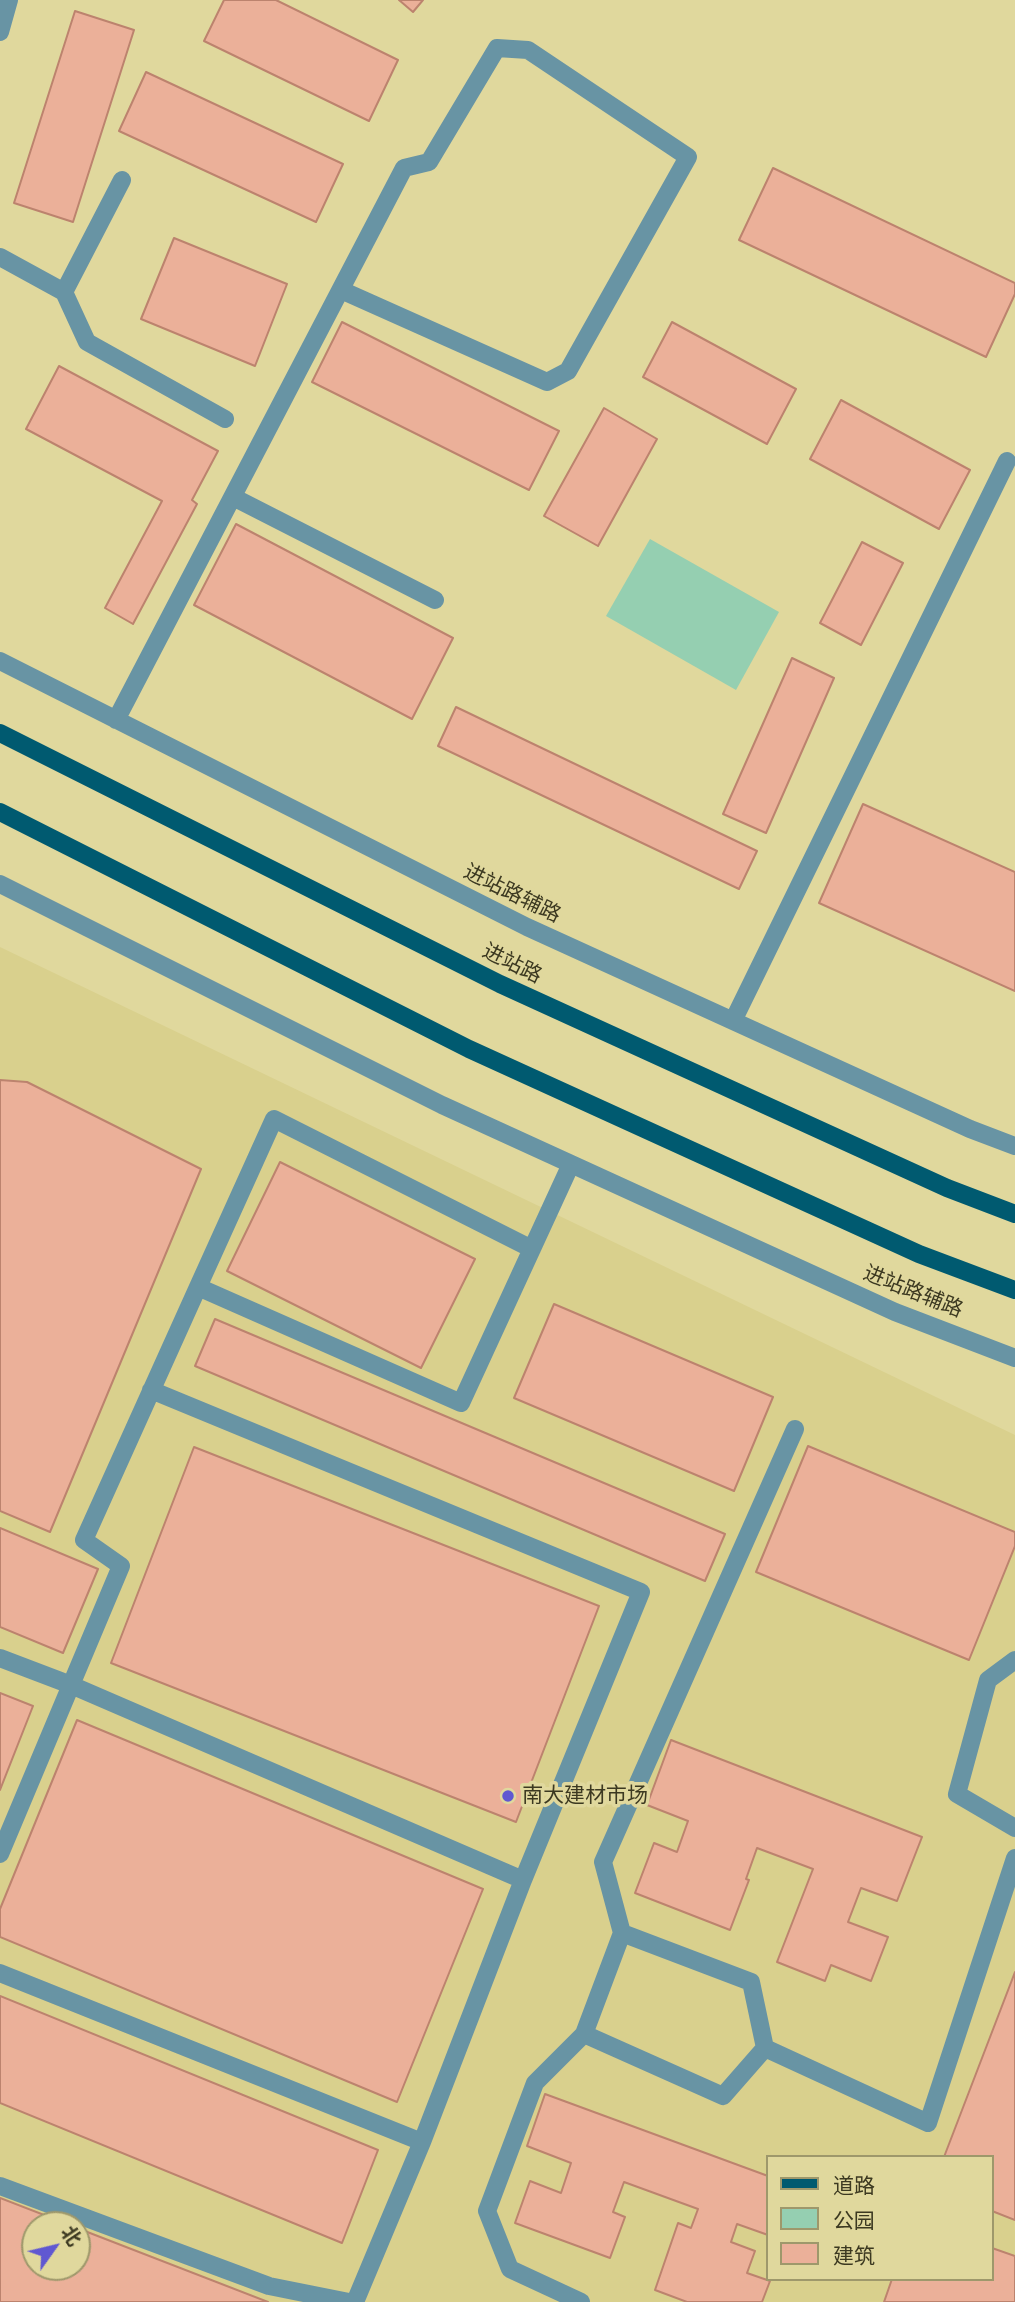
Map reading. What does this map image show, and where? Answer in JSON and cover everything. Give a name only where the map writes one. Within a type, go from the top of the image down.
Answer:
[{"type":"main road","name":"进站路","points":[[0,733],[499,984],[947,1188],[1015,1214]]},
{"type":"main road","points":[[0,812],[469,1049],[919,1254],[1015,1290]]},
{"type":"street","points":[[0,32],[9,0]]},
{"type":"street","points":[[116,720],[404,168],[429,162],[497,48],[528,50],[688,157],[568,371],[547,382],[341,290]]},
{"type":"street","points":[[64,292],[122,180]]},
{"type":"street","points":[[0,257],[64,292],[86,342],[225,419]]},
{"type":"street","points":[[733,1021],[1007,461]]},
{"type":"street","points":[[233,497],[435,600]]},
{"type":"street","name":"进站路辅路","points":[[0,661],[527,927],[970,1129],[1015,1146]]},
{"type":"street","name":"进站路辅路","points":[[0,884],[442,1105],[895,1312],[1015,1358]]},
{"type":"street","points":[[0,1854],[121,1566],[84,1540],[274,1119],[532,1248]]},
{"type":"street","points":[[198,1287],[461,1403],[571,1164]]},
{"type":"street","points":[[151,1390],[641,1592],[523,1880],[422,2142],[355,2302]]},
{"type":"street","points":[[581,2302],[510,2269],[487,2211],[535,2083],[583,2034],[622,1933],[603,1862],[795,1429]]},
{"type":"street","points":[[0,1658],[71,1685],[523,1880]]},
{"type":"street","points":[[1015,1660],[988,1679],[957,1794],[1015,1828]]},
{"type":"street","points":[[765,2048],[928,2123],[1015,1858]]},
{"type":"street","points":[[622,1933],[751,1982],[765,2048]]},
{"type":"street","points":[[0,1973],[422,2142]]},
{"type":"street","points":[[583,2034],[723,2096],[765,2048]]},
{"type":"street","points":[[0,2186],[269,2286],[349,2302]]},
{"type":"shaded area","name":"南大建材市场","points":[[0,947],[1015,1435],[1015,2302],[0,2302]]},
{"type":"green space","points":[[650,539],[779,612],[736,690],[606,616]]},
{"type":"building","points":[[224,0],[276,0],[398,60],[369,121],[204,41]]},
{"type":"building","points":[[399,0],[423,0],[413,12]]},
{"type":"building","points":[[75,11],[134,30],[73,222],[14,203]]},
{"type":"building","points":[[146,72],[343,164],[316,222],[119,131]]},
{"type":"building","points":[[773,168],[1015,283],[1015,294],[986,357],[739,240]]},
{"type":"building","points":[[174,238],[287,284],[255,366],[141,319]]},
{"type":"building","points":[[342,322],[559,431],[529,490],[312,382]]},
{"type":"building","points":[[672,322],[796,389],[767,444],[643,377]]},
{"type":"building","points":[[59,366],[218,451],[192,500],[197,504],[133,624],[105,608],[162,501],[26,429]]},
{"type":"building","points":[[841,400],[970,470],[939,529],[810,459]]},
{"type":"building","points":[[604,408],[657,439],[598,546],[544,516]]},
{"type":"building","points":[[236,524],[453,638],[412,719],[194,605]]},
{"type":"building","points":[[862,542],[903,563],[861,645],[820,623]]},
{"type":"building","points":[[792,658],[834,678],[766,833],[723,814]]},
{"type":"building","points":[[456,707],[757,851],[739,889],[438,746]]},
{"type":"building","points":[[863,804],[1015,872],[1015,991],[819,903]]},
{"type":"building","points":[[0,1080],[27,1082],[201,1169],[50,1532],[0,1511]]},
{"type":"building","points":[[280,1162],[475,1259],[421,1368],[227,1271]]},
{"type":"building","points":[[554,1304],[773,1397],[734,1491],[514,1398]]},
{"type":"building","points":[[215,1319],[725,1534],[705,1581],[195,1366]]},
{"type":"building","points":[[808,1446],[1015,1532],[1015,1546],[969,1660],[756,1572]]},
{"type":"building","points":[[194,1447],[599,1606],[516,1822],[111,1663]]},
{"type":"building","points":[[0,1528],[98,1569],[63,1653],[0,1627]]},
{"type":"building","points":[[0,1693],[33,1706],[0,1790]]},
{"type":"building","points":[[77,1720],[483,1889],[397,2102],[0,1937],[0,1909]]},
{"type":"building","points":[[671,1740],[922,1837],[897,1901],[861,1888],[848,1922],[888,1937],[871,1981],[831,1965],[825,1981],[777,1962],[813,1869],[757,1848],[746,1879],[749,1880],[730,1930],[635,1893],[654,1843],[677,1852],[688,1821],[647,1805]]},
{"type":"building","points":[[1015,1972],[1015,2220],[994,2212],[994,2155],[945,2155]]},
{"type":"building","points":[[0,1996],[378,2150],[342,2243],[0,2103]]},
{"type":"building","points":[[545,2094],[766,2175],[766,2234],[737,2224],[731,2242],[755,2251],[747,2273],[770,2281],[762,2302],[687,2302],[655,2290],[678,2223],[691,2228],[698,2209],[624,2182],[613,2212],[625,2217],[610,2258],[515,2223],[530,2181],[561,2193],[571,2163],[527,2146]]},
{"type":"building","points":[[0,2198],[34,2211],[21,2211],[21,2281],[91,2281],[91,2233],[268,2302],[0,2302]]},
{"type":"building","points":[[994,2249],[1015,2256],[1015,2302],[884,2302],[891,2281],[994,2281]]},
{"type":"place","name":"南大建材市场","points":[[508,1796]]}]
